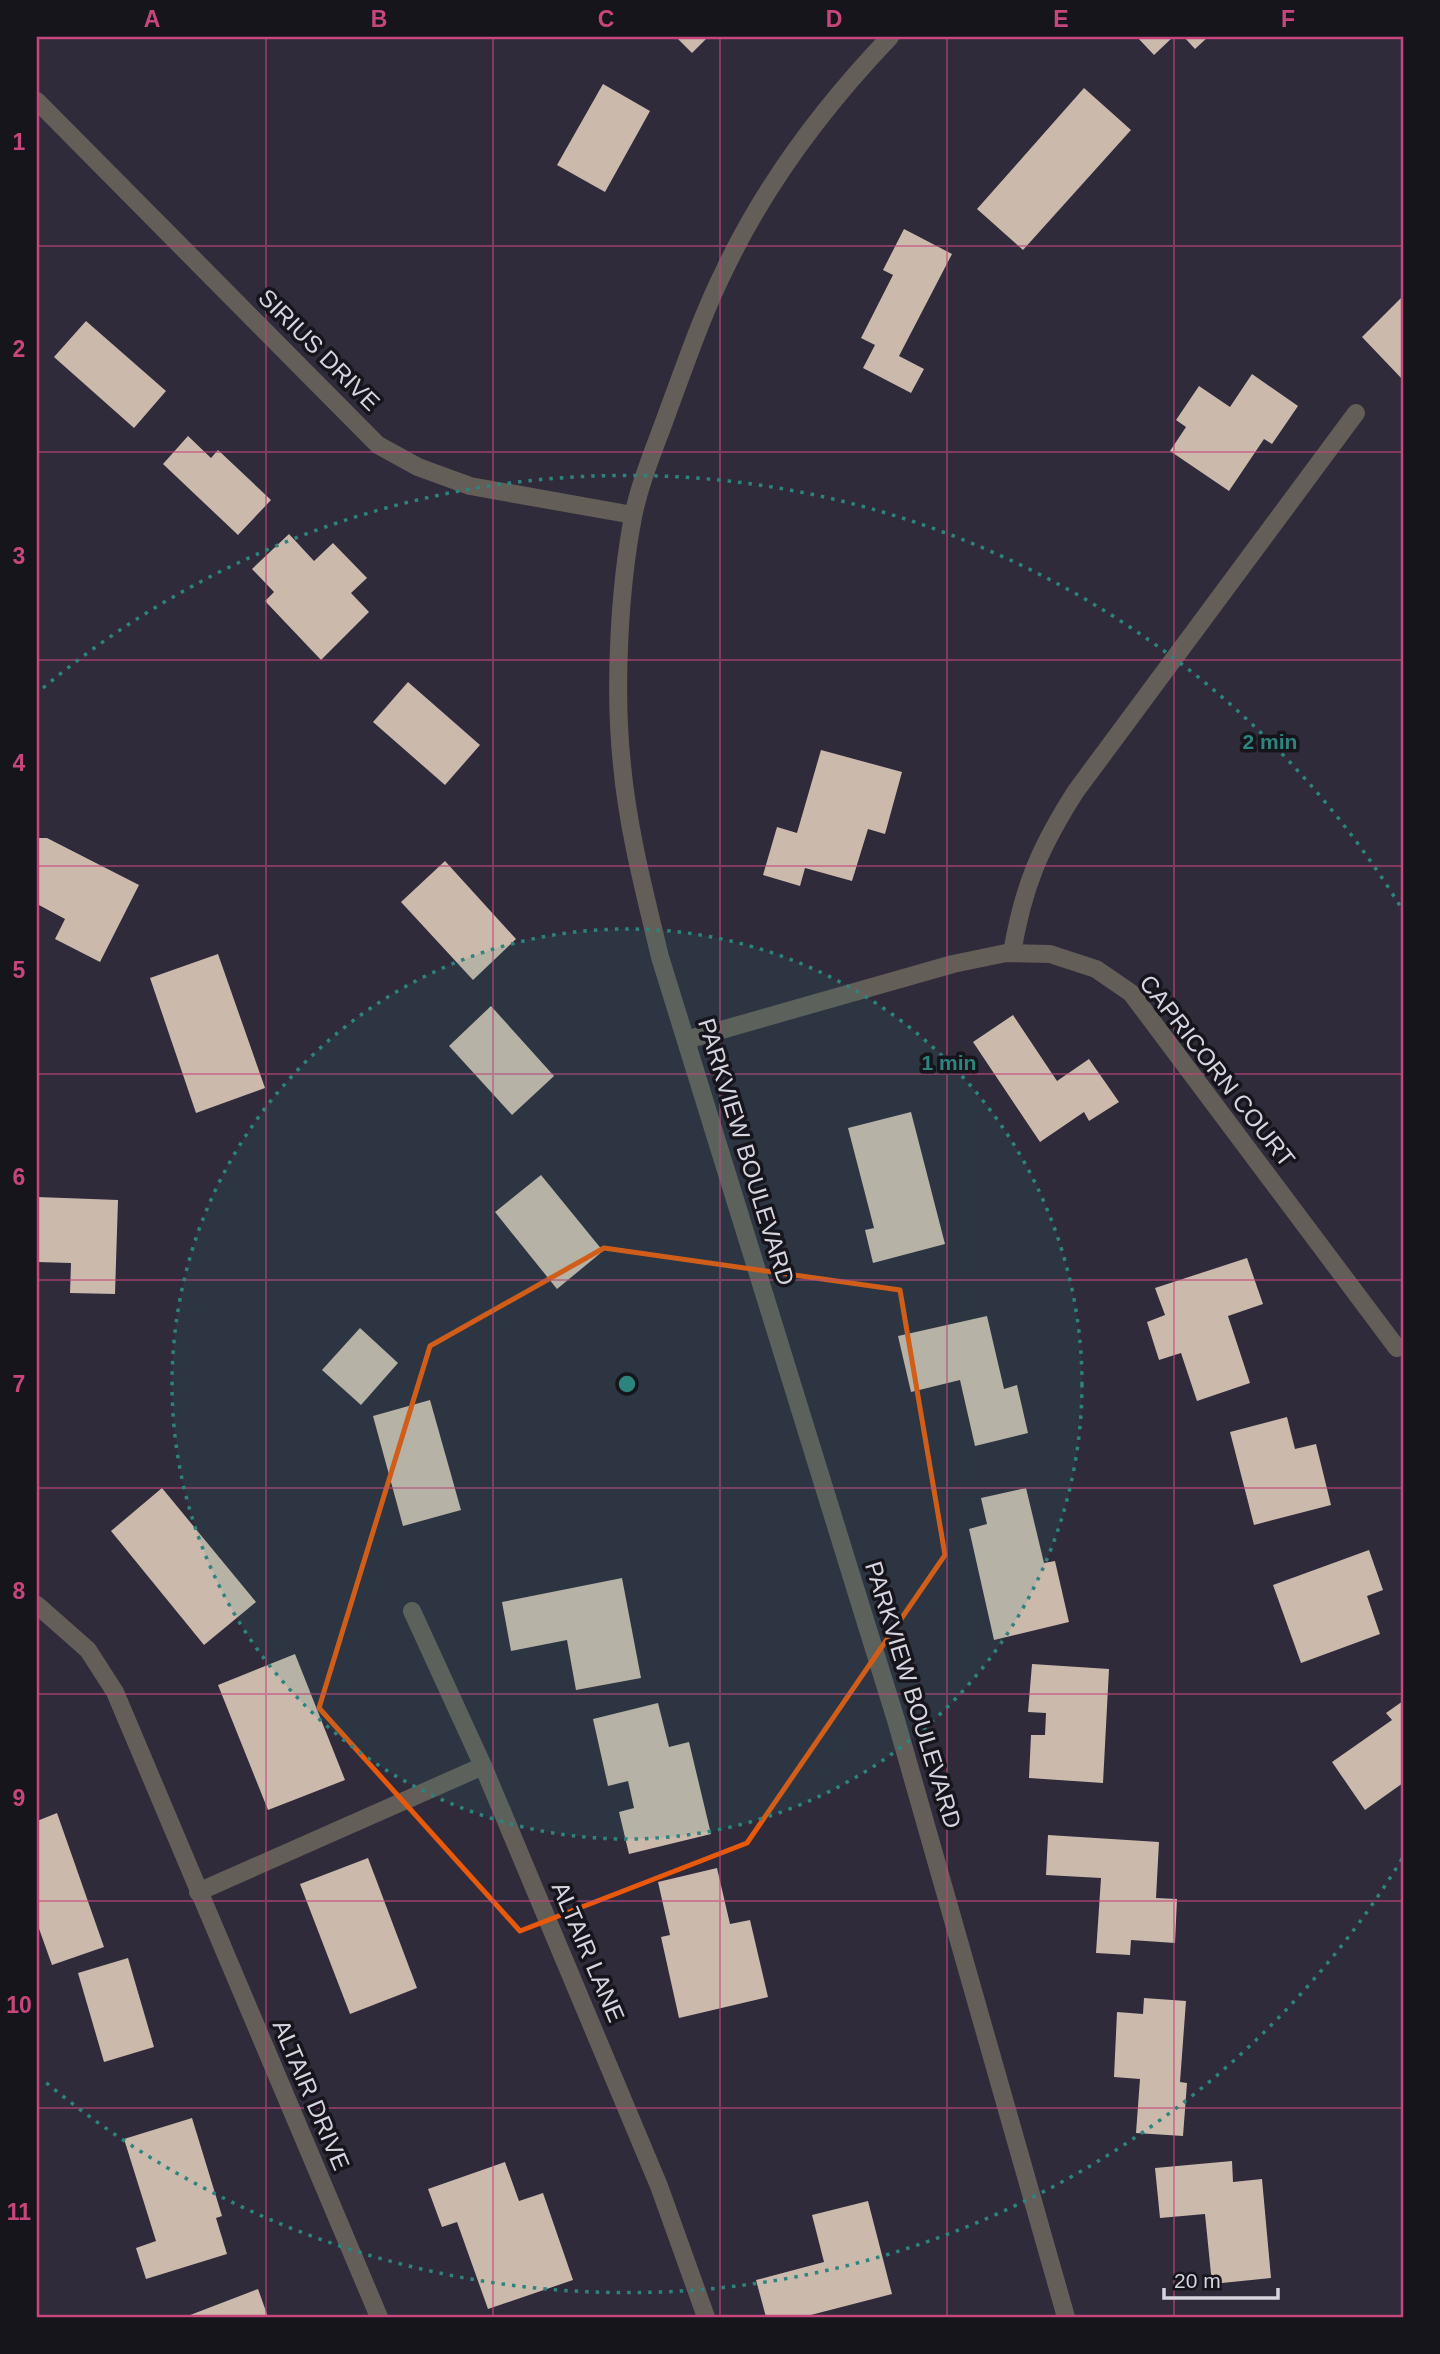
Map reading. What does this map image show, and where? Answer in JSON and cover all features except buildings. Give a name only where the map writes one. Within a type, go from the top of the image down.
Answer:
[{"type":"street","name":"PARKVIEW BOULEVARD","points":[[890,37],[828,107],[771,186],[725,267],[697,332],[633,515],[625,581],[620,682],[622,764],[643,883],[660,957],[896,1720],[1066,2317]]},
{"type":"street","name":"SIRIUS DRIVE","points":[[37,100],[378,445],[418,467],[470,486],[633,515]]},
{"type":"street","points":[[1012,953],[1026,886],[1040,852],[1076,790],[1356,413]]},
{"type":"street","name":"CAPRICORN COURT","points":[[686,1040],[953,964],[1012,953],[1051,954],[1096,969],[1131,993],[1397,1348]]},
{"type":"street","name":"ALTAIR DRIVE","points":[[37,1605],[88,1650],[115,1692],[379,2317]]},
{"type":"street","name":"ALTAIR LANE","points":[[412,1611],[483,1766],[659,2186],[706,2317]]},
{"type":"street","points":[[198,1892],[483,1766]]},
{"type":"highlighted area","points":[[604,1248],[900,1290],[945,1555],[747,1843],[520,1931],[319,1708],[430,1346]]}]
